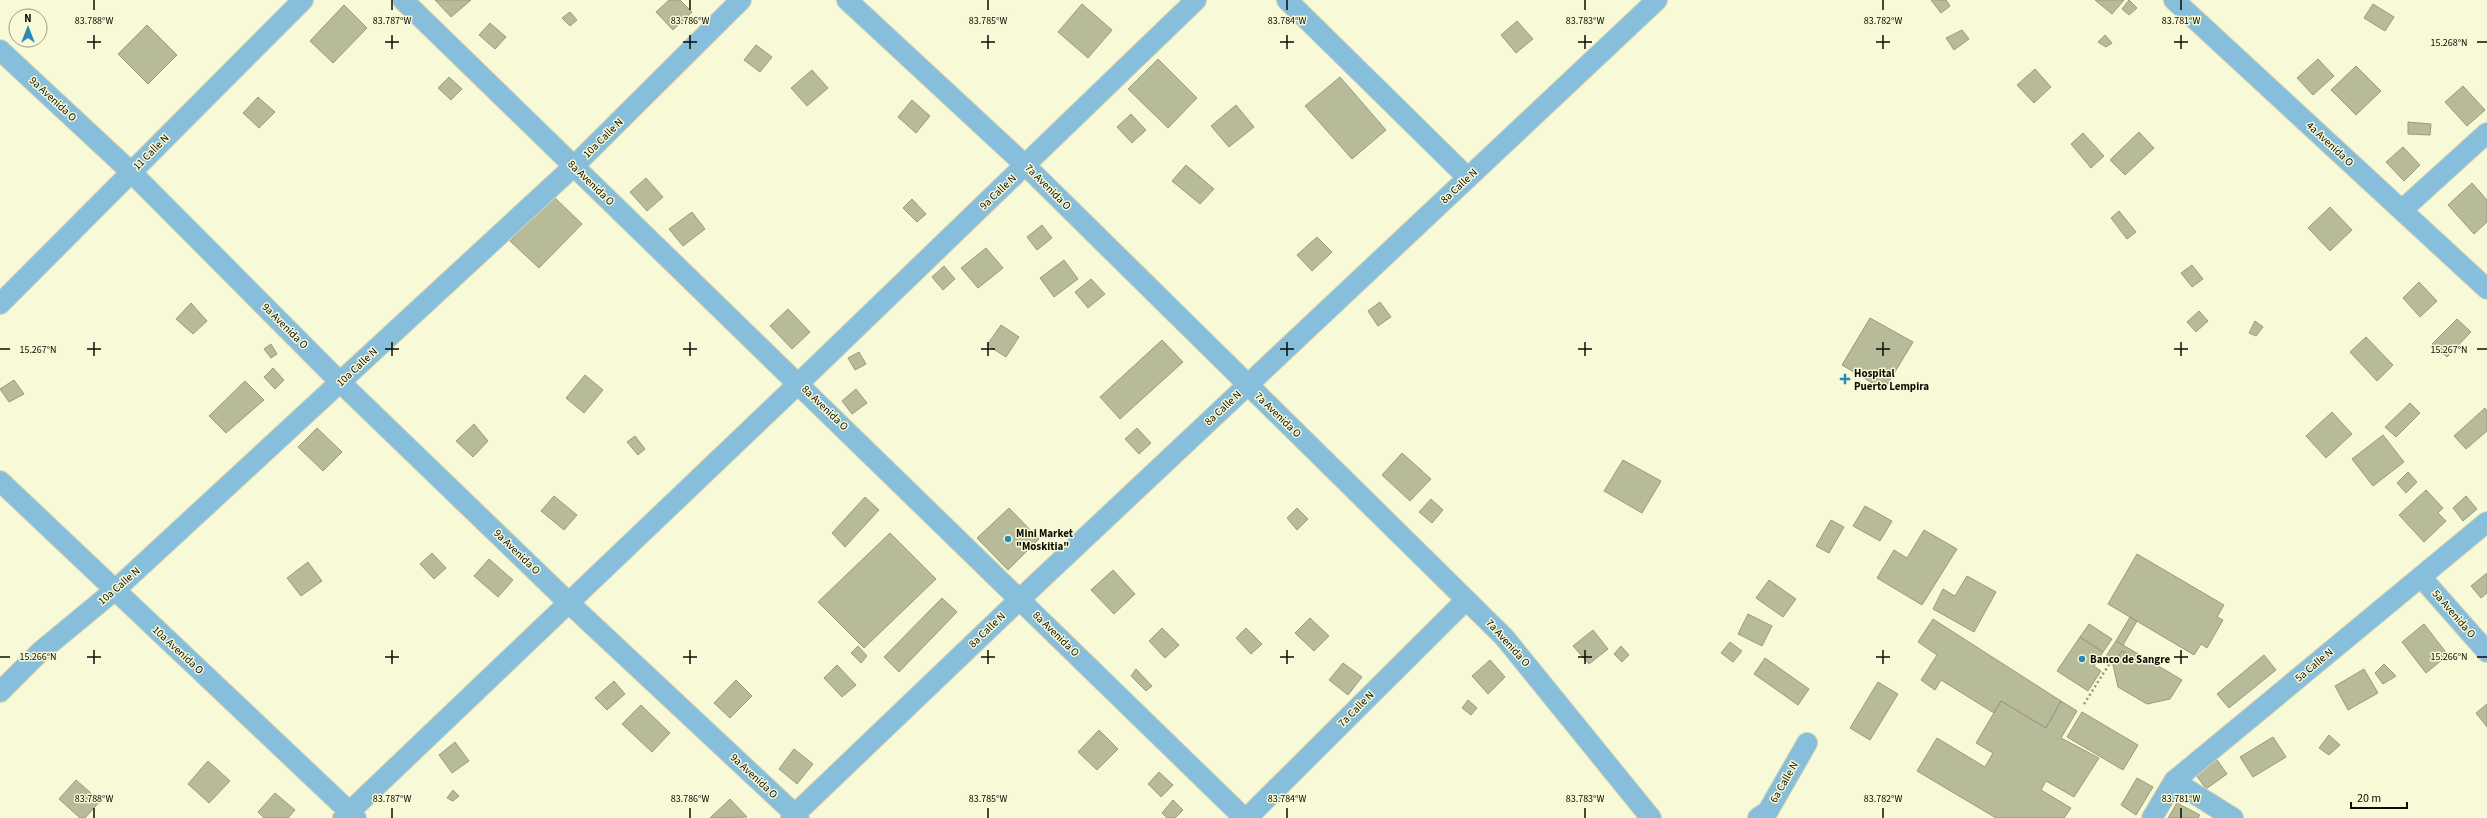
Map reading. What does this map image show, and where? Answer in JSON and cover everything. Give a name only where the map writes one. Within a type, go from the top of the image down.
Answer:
[{"type":"street","name":"11 Calle N","points":[[0,304],[303,0]]},
{"type":"street","name":"8a Avenida O","points":[[403,0],[800,383],[1245,818]]},
{"type":"street","name":"10a Calle N","points":[[0,692],[40,652],[115,590],[574,166],[742,0]]},
{"type":"street","name":"7a Avenida O","points":[[847,0],[1025,165],[1504,637],[1651,818]]},
{"type":"street","name":"9a Calle N","points":[[800,383],[1196,0]]},
{"type":"street","points":[[1287,0],[1468,178]]},
{"type":"street","name":"8a Calle N","points":[[795,817],[1020,599],[1657,0]]},
{"type":"street","name":"4a Avenida O","points":[[2174,0],[2487,289]]},
{"type":"street","name":"9a Avenida O","points":[[0,50],[131,172],[340,382],[569,603],[795,817]]},
{"type":"street","points":[[2402,210],[2487,133]]},
{"type":"street","points":[[349,816],[569,603],[800,383]]},
{"type":"street","name":"10a Avenida O","points":[[0,481],[349,816]]},
{"type":"street","name":"5a Calle N","points":[[2152,818],[2174,781],[2487,522]]},
{"type":"street","name":"5a Avenida O","points":[[2421,576],[2487,652]]},
{"type":"street","name":"7a Calle N","points":[[1245,818],[1466,600]]},
{"type":"street","name":"6a Calle N","points":[[1758,818],[1768,811],[1807,743]]},
{"type":"street","points":[[2174,781],[2233,818]]},
{"type":"path","points":[[2084,704],[2110,663]]},
{"type":"building","points":[[435,0],[471,0],[451,17]]},
{"type":"building","points":[[669,0],[680,0],[692,12],[673,30],[656,12]]},
{"type":"building","points":[[1931,0],[1946,0],[1950,6],[1941,13]]},
{"type":"building","points":[[2095,0],[2124,0],[2112,14]]},
{"type":"building","points":[[2129,0],[2137,8],[2129,15],[2122,9]]},
{"type":"building","points":[[1082,4],[1112,30],[1088,58],[1058,32]]},
{"type":"building","points":[[2373,4],[2394,17],[2385,31],[2364,18]]},
{"type":"building","points":[[344,5],[367,28],[333,63],[310,41]]},
{"type":"building","points":[[570,12],[577,20],[570,26],[562,18]]},
{"type":"building","points":[[1517,21],[1533,39],[1516,53],[1501,35]]},
{"type":"building","points":[[490,23],[506,37],[495,49],[479,35]]},
{"type":"building","points":[[147,25],[177,55],[148,84],[118,54]]},
{"type":"building","points":[[1962,30],[1969,39],[1954,50],[1946,38]]},
{"type":"building","points":[[2105,35],[2112,43],[2106,47],[2098,42]]},
{"type":"building","points":[[756,45],[772,57],[760,72],[744,60]]},
{"type":"building","points":[[1158,59],[1197,98],[1168,128],[1128,89]]},
{"type":"building","points":[[2318,59],[2334,76],[2313,95],[2297,78]]},
{"type":"building","points":[[2356,66],[2381,91],[2356,115],[2331,90]]},
{"type":"building","points":[[2035,69],[2051,87],[2034,103],[2017,85]]},
{"type":"building","points":[[812,70],[828,88],[807,106],[791,88]]},
{"type":"building","points":[[449,77],[462,89],[451,100],[438,88]]},
{"type":"building","points":[[1340,77],[1386,130],[1352,159],[1305,106]]},
{"type":"building","points":[[2463,86],[2485,110],[2467,126],[2445,102]]},
{"type":"building","points":[[258,97],[275,112],[259,128],[243,113]]},
{"type":"building","points":[[912,100],[930,116],[916,133],[898,117]]},
{"type":"building","points":[[1236,105],[1254,127],[1229,147],[1211,126]]},
{"type":"building","points":[[1131,114],[1146,130],[1132,143],[1117,127]]},
{"type":"building","points":[[2408,122],[2431,124],[2430,135],[2408,134]]},
{"type":"building","points":[[2139,132],[2154,148],[2125,175],[2110,160]]},
{"type":"building","points":[[2083,133],[2104,156],[2091,168],[2071,144]]},
{"type":"building","points":[[2403,147],[2420,165],[2404,181],[2386,162]]},
{"type":"building","points":[[1186,165],[1214,189],[1200,204],[1172,181]]},
{"type":"building","points":[[646,178],[663,197],[647,211],[630,192]]},
{"type":"building","points":[[2472,183],[2487,200],[2487,222],[2474,234],[2448,205]]},
{"type":"building","points":[[553,196],[582,224],[539,268],[510,241]]},
{"type":"building","points":[[912,199],[926,214],[917,222],[903,208]]},
{"type":"building","points":[[2330,207],[2352,230],[2330,251],[2308,228]]},
{"type":"building","points":[[2119,211],[2136,232],[2127,239],[2111,218]]},
{"type":"building","points":[[692,212],[705,229],[683,246],[669,229]]},
{"type":"building","points":[[1042,225],[1052,238],[1037,250],[1027,237]]},
{"type":"building","points":[[1317,237],[1332,252],[1312,271],[1297,255]]},
{"type":"building","points":[[986,248],[1003,268],[978,288],[961,268]]},
{"type":"building","points":[[1064,260],[1078,279],[1054,297],[1040,278]]},
{"type":"building","points":[[2192,265],[2203,279],[2192,287],[2181,273]]},
{"type":"building","points":[[944,266],[955,279],[943,290],[932,277]]},
{"type":"building","points":[[1091,279],[1105,294],[1088,308],[1075,292]]},
{"type":"building","points":[[2419,282],[2437,301],[2420,317],[2403,298]]},
{"type":"building","points":[[1380,302],[1391,317],[1378,326],[1368,311]]},
{"type":"building","points":[[191,303],[207,321],[193,334],[176,319]]},
{"type":"building","points":[[788,309],[810,332],[792,349],[770,326]]},
{"type":"building","points":[[2199,311],[2208,321],[2196,332],[2187,322]]},
{"type":"building","points":[[1870,318],[1913,342],[1884,390],[1842,365]]},
{"type":"building","points":[[2457,319],[2471,332],[2447,357],[2432,344]]},
{"type":"building","points":[[2255,321],[2263,327],[2256,336],[2249,333]]},
{"type":"building","points":[[1001,325],[1019,337],[1006,357],[987,345]]},
{"type":"building","points":[[2366,337],[2393,365],[2377,381],[2350,352]]},
{"type":"building","points":[[1162,340],[1183,362],[1120,419],[1100,397]]},
{"type":"building","points":[[271,344],[277,354],[271,358],[264,349]]},
{"type":"building","points":[[859,352],[866,364],[855,370],[848,358]]},
{"type":"building","points":[[273,368],[284,380],[275,389],[264,377]]},
{"type":"building","points":[[585,375],[603,390],[584,413],[566,398]]},
{"type":"building","points":[[14,380],[24,394],[9,402],[0,389]]},
{"type":"building","points":[[245,381],[264,400],[226,433],[209,416]]},
{"type":"building","points":[[856,389],[867,403],[852,414],[842,401]]},
{"type":"building","points":[[2410,403],[2420,413],[2396,437],[2385,427]]},
{"type":"building","points":[[2485,408],[2487,411],[2487,431],[2466,449],[2454,436]]},
{"type":"building","points":[[2332,412],[2352,434],[2326,458],[2306,436]]},
{"type":"building","points":[[474,424],[488,441],[473,457],[456,441]]},
{"type":"building","points":[[317,428],[342,452],[323,471],[298,447]]},
{"type":"building","points":[[1137,428],[1151,443],[1139,454],[1125,439]]},
{"type":"building","points":[[2383,435],[2404,462],[2373,486],[2352,459]]},
{"type":"building","points":[[635,436],[645,449],[638,455],[627,442]]},
{"type":"building","points":[[1402,453],[1431,479],[1410,501],[1382,475]]},
{"type":"building","points":[[1623,460],[1661,481],[1642,513],[1604,491]]},
{"type":"building","points":[[2408,472],[2417,482],[2406,493],[2397,483]]},
{"type":"building","points":[[2426,490],[2443,508],[2438,513],[2446,521],[2424,542],[2399,515]]},
{"type":"building","points":[[554,496],[577,515],[564,530],[541,511]]},
{"type":"building","points":[[2466,496],[2477,509],[2463,521],[2453,508]]},
{"type":"building","points":[[865,497],[879,510],[845,547],[832,533]]},
{"type":"building","points":[[1431,499],[1443,510],[1432,523],[1419,512]]},
{"type":"building","points":[[1865,506],[1892,521],[1880,541],[1853,526]]},
{"type":"building","name":"Mini Market \"Moskitia\"","points":[[1009,508],[1039,539],[1008,570],[977,538]]},
{"type":"building","points":[[1297,508],[1308,519],[1297,530],[1287,518]]},
{"type":"building","points":[[1831,520],[1844,527],[1829,553],[1816,546]]},
{"type":"building","points":[[1924,530],[1957,549],[1922,605],[1877,578],[1894,550],[1907,558]]},
{"type":"building","points":[[890,533],[936,579],[864,648],[818,602]]},
{"type":"building","points":[[432,553],[446,568],[434,579],[420,564]]},
{"type":"building","points":[[2137,554],[2224,605],[2217,617],[2223,620],[2207,648],[2201,644],[2194,655],[2108,604]]},
{"type":"building","points":[[489,559],[513,580],[498,597],[474,576]]},
{"type":"building","points":[[308,562],[322,581],[301,596],[287,578]]},
{"type":"building","points":[[1113,570],[1135,594],[1114,614],[1091,590]]},
{"type":"building","points":[[2487,573],[2487,593],[2481,598],[2471,586]]},
{"type":"building","points":[[1967,576],[1996,592],[1974,632],[1933,609],[1943,589],[1955,596]]},
{"type":"building","points":[[1769,580],[1796,599],[1783,617],[1756,598]]},
{"type":"building","points":[[942,598],[957,612],[899,672],[884,657]]},
{"type":"building","points":[[1748,614],[1772,626],[1762,646],[1738,634]]},
{"type":"building","points":[[2130,617],[2137,621],[2123,645],[2116,641]]},
{"type":"building","points":[[1310,618],[1329,636],[1314,651],[1295,633]]},
{"type":"building","points":[[1933,619],[2061,701],[2046,728],[2001,701],[1994,713],[1941,680],[1935,690],[1921,680],[1937,655],[1918,642]]},
{"type":"building","points":[[2089,624],[2112,639],[2103,652],[2080,637]]},
{"type":"building","points":[[2424,624],[2448,655],[2426,673],[2402,642]]},
{"type":"building","points":[[1162,628],[1179,645],[1165,658],[1149,641]]},
{"type":"building","points":[[1246,628],[1262,644],[1251,654],[1236,638]]},
{"type":"building","points":[[1593,630],[1608,649],[1589,664],[1573,646]]},
{"type":"building","name":"Banco de Sangre","points":[[2080,637],[2103,652],[2094,666],[2101,671],[2088,691],[2057,671]]},
{"type":"building","points":[[2116,641],[2140,655],[2137,660],[2122,651],[2113,665],[2104,659]]},
{"type":"building","points":[[1730,642],[1742,651],[1733,662],[1721,653]]},
{"type":"building","points":[[858,646],[867,656],[861,663],[851,653]]},
{"type":"building","points":[[1621,646],[1629,655],[1622,662],[1614,654]]},
{"type":"building","points":[[2122,651],[2137,660],[2140,655],[2182,680],[2170,699],[2147,704],[2118,687],[2113,665]]},
{"type":"building","points":[[2264,655],[2276,670],[2229,708],[2217,694]]},
{"type":"building","points":[[1765,658],[1809,689],[1798,705],[1754,674]]},
{"type":"building","points":[[1490,660],[1505,677],[1488,694],[1472,676]]},
{"type":"building","points":[[1343,663],[1362,677],[1348,695],[1329,680]]},
{"type":"building","points":[[2384,664],[2396,676],[2383,684],[2375,673]]},
{"type":"building","points":[[837,665],[856,685],[842,697],[824,678]]},
{"type":"building","points":[[1136,669],[1152,686],[1146,691],[1131,676]]},
{"type":"building","points":[[2364,669],[2378,693],[2348,710],[2335,686]]},
{"type":"building","points":[[736,680],[752,696],[730,718],[714,703]]},
{"type":"building","points":[[614,681],[625,694],[607,710],[595,698]]},
{"type":"building","points":[[1878,682],[1898,694],[1870,740],[1850,728]]},
{"type":"building","points":[[1468,700],[1477,708],[1471,715],[1462,708]]},
{"type":"building","points":[[2001,701],[2046,728],[2061,701],[2077,711],[2061,738],[2099,758],[2074,797],[2046,781],[2041,790],[2071,808],[2064,818],[1996,818],[1917,771],[1937,738],[1985,767],[1993,753],[1976,743]]},
{"type":"building","points":[[2487,704],[2487,727],[2476,713]]},
{"type":"building","points":[[641,705],[670,733],[652,752],[622,724]]},
{"type":"building","points":[[2082,712],[2138,745],[2123,770],[2067,737]]},
{"type":"building","points":[[1099,730],[1118,749],[1097,770],[1078,752]]},
{"type":"building","points":[[2329,735],[2340,745],[2329,755],[2319,748]]},
{"type":"building","points":[[2273,737],[2286,757],[2253,777],[2240,757]]},
{"type":"building","points":[[455,742],[469,761],[452,773],[439,755]]},
{"type":"building","points":[[794,749],[813,764],[797,784],[779,769]]},
{"type":"building","points":[[2215,757],[2227,774],[2206,789],[2194,772]]},
{"type":"building","points":[[208,761],[230,781],[209,803],[188,784]]},
{"type":"building","points":[[1159,772],[1173,785],[1161,797],[1148,784]]},
{"type":"building","points":[[2137,778],[2153,787],[2136,815],[2121,805]]},
{"type":"building","points":[[76,780],[100,801],[85,818],[80,818],[59,799]]},
{"type":"building","points":[[453,790],[459,796],[453,801],[447,798]]},
{"type":"building","points":[[275,793],[295,810],[288,818],[264,818],[258,812]]},
{"type":"building","points":[[730,799],[747,817],[710,818]]},
{"type":"building","points":[[1173,800],[1183,810],[1175,818],[1167,818],[1162,813]]},
{"type":"building","points":[[2177,803],[2200,815],[2198,818],[2168,818]]},
{"type":"place","name":"Hospital Puerto Lempira","points":[[1845,379]]},
{"type":"place","name":"Mini Market \"Moskitia\"","points":[[1008,539]]},
{"type":"place","name":"Banco de Sangre","points":[[2082,659]]}]
